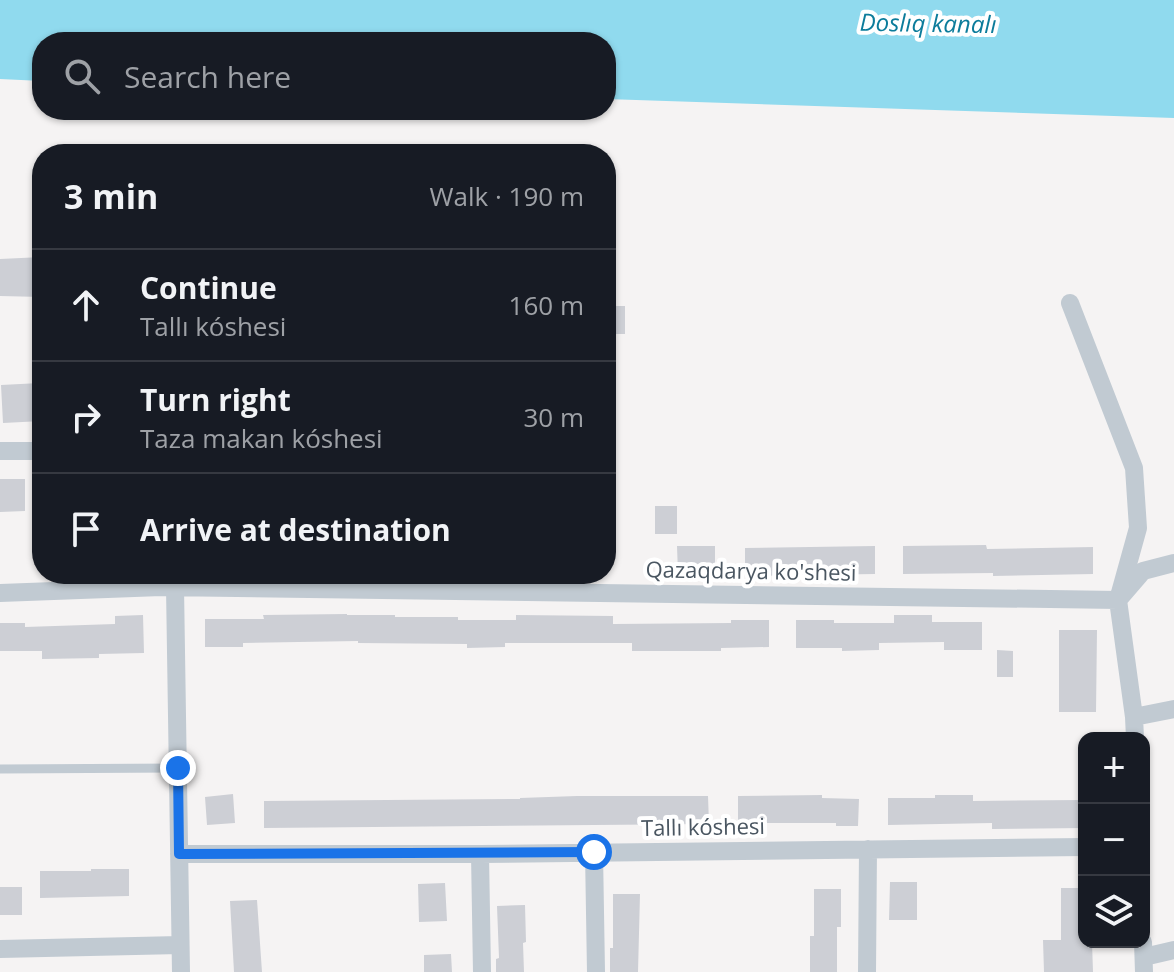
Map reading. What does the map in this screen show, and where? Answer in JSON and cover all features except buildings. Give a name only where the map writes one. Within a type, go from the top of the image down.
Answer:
[{"type":"street","points":[[1070,303],[1134,468],[1138,528],[1118,600],[1135,732]]},
{"type":"street","points":[[0,451],[32,451]]},
{"type":"street","points":[[1118,600],[1143,571],[1174,563]]},
{"type":"street","points":[[175,587],[181,972]]},
{"type":"street","name":"Qazaqdarya ko'shesi","points":[[0,593],[175,587],[1118,600]]},
{"type":"street","points":[[1134,717],[1174,709]]},
{"type":"street","name":"Tallı kóshesi","points":[[179,854],[1078,847]]},
{"type":"street","points":[[867,972],[868,849]]},
{"type":"street","points":[[594,852],[596,972]]},
{"type":"street","points":[[480,854],[482,972]]},
{"type":"street","points":[[0,949],[180,945]]},
{"type":"street","points":[[1143,957],[1174,950]]},
{"type":"lane","points":[[0,769],[178,768]]},
{"type":"water","name":"Doslıq kanalı","points":[[0,0],[1174,0],[1174,118],[616,99],[616,32],[32,32],[32,81],[0,79]]},
{"type":"route","points":[[178,768],[179,854],[594,852]]}]
